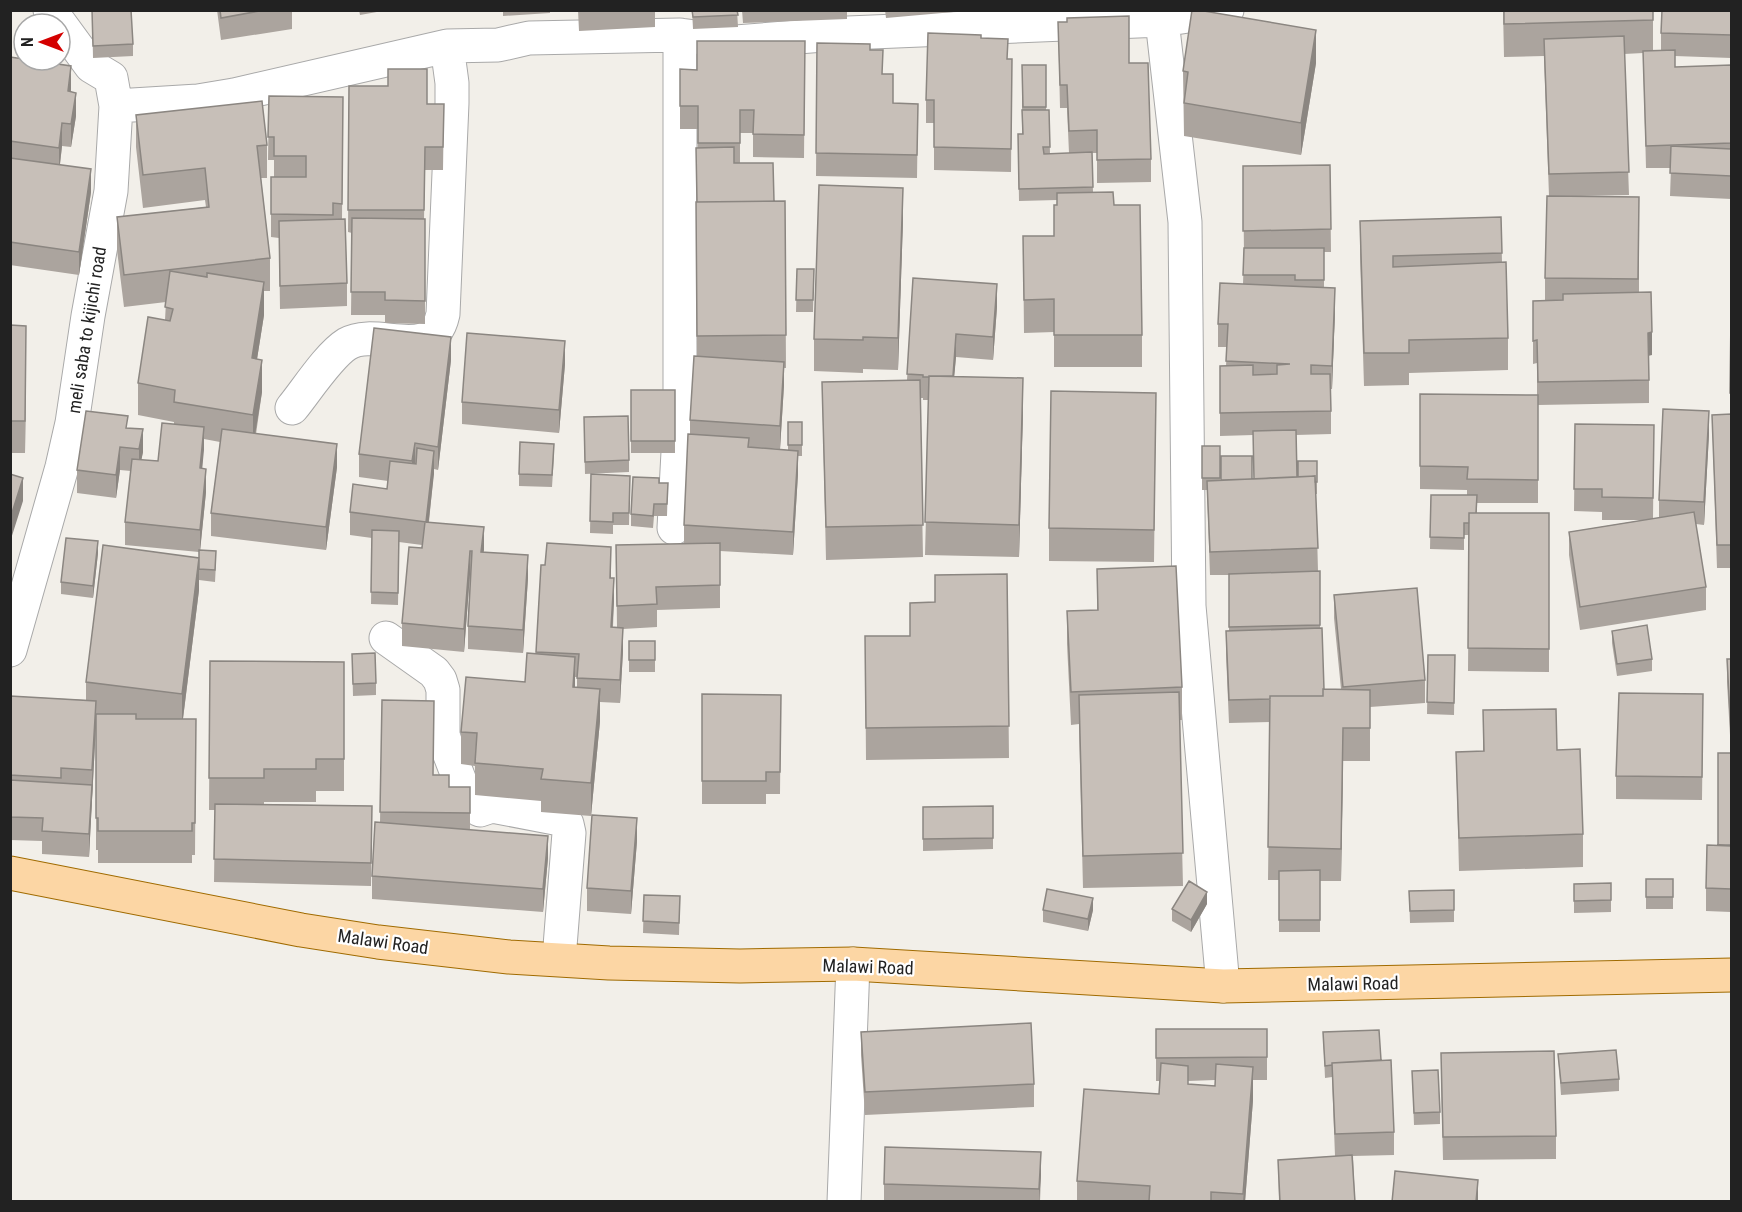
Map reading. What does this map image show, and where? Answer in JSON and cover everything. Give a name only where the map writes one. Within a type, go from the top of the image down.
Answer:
[{"type":"main road","name":"Malawi Road","points":[[10,873],[301,930],[356,939],[509,957],[740,966],[853,964],[1223,987],[1731,975]]},
{"type":"street","name":"meli saba to kijichi road","points":[[10,650],[62,467],[72,423],[88,316],[111,191],[116,106],[111,78],[91,66],[50,10]]},
{"type":"street","points":[[116,106],[198,101],[234,95],[447,46],[498,45],[529,38],[680,35],[736,42],[848,33],[1162,20],[1227,10]]},
{"type":"street","points":[[1162,20],[1185,222],[1189,606],[1223,987]]},
{"type":"street","points":[[674,528],[680,414],[680,35]]},
{"type":"street","points":[[292,408],[338,351],[348,343],[359,340],[422,341],[434,335],[441,325],[452,103],[447,46]]},
{"type":"street","points":[[77,184],[111,191]]},
{"type":"street","points":[[386,638],[434,672],[440,680],[443,690],[443,735],[447,750],[463,789],[480,810],[492,806],[560,819],[567,824],[569,833],[559,959]]},
{"type":"street","points":[[844,1202],[853,964]]},
{"type":"building","points":[[92,10],[131,10],[133,44],[93,46]]},
{"type":"building","points":[[220,10],[265,10],[221,18]]},
{"type":"building","points":[[692,10],[737,10],[738,15],[693,17]]},
{"type":"building","points":[[1192,10],[1316,30],[1301,123],[1184,103],[1188,72],[1183,71]]},
{"type":"building","points":[[1504,10],[1653,10],[1653,20],[1504,24]]},
{"type":"building","points":[[1662,10],[1731,10],[1731,35],[1661,33]]},
{"type":"building","points":[[1129,16],[1129,63],[1148,63],[1151,159],[1097,160],[1097,130],[1069,131],[1067,85],[1060,85],[1058,22],[1067,22],[1067,18]]},
{"type":"building","points":[[928,33],[981,35],[981,38],[1008,39],[1007,59],[1012,59],[1011,149],[934,147],[934,100],[926,100]]},
{"type":"building","points":[[1624,36],[1629,172],[1549,174],[1544,39]]},
{"type":"building","points":[[697,41],[805,41],[804,135],[753,134],[754,110],[740,110],[740,143],[698,143],[698,106],[680,106],[680,69],[697,70]]},
{"type":"building","points":[[817,43],[870,44],[870,50],[883,50],[882,74],[893,74],[893,103],[918,104],[917,155],[816,153]]},
{"type":"building","points":[[1675,50],[1675,67],[1731,65],[1731,143],[1646,146],[1643,51]]},
{"type":"building","points":[[10,57],[12,57],[12,72],[70,72],[68,91],[76,93],[71,124],[62,123],[59,148],[10,141]]},
{"type":"building","points":[[1022,65],[1046,65],[1046,107],[1023,107]]},
{"type":"building","points":[[388,69],[427,69],[427,104],[444,104],[443,147],[425,147],[424,210],[348,210],[349,86],[388,86]]},
{"type":"building","points":[[269,96],[343,97],[342,204],[333,203],[333,215],[271,214],[271,177],[306,177],[306,156],[274,156],[274,137],[268,137]]},
{"type":"building","points":[[262,101],[267,145],[257,146],[270,258],[124,275],[117,217],[209,207],[205,168],[143,175],[136,115]]},
{"type":"building","points":[[1022,110],[1049,110],[1050,147],[1043,147],[1044,154],[1092,152],[1093,187],[1019,189],[1018,134],[1023,134]]},
{"type":"building","points":[[1671,146],[1731,149],[1731,176],[1670,173]]},
{"type":"building","points":[[734,147],[734,163],[773,163],[774,201],[697,202],[696,148]]},
{"type":"building","points":[[10,158],[91,169],[79,252],[10,242]]},
{"type":"building","points":[[1330,165],[1331,229],[1243,231],[1243,166]]},
{"type":"building","points":[[819,185],[903,188],[898,338],[814,339]]},
{"type":"building","points":[[1113,192],[1114,205],[1140,205],[1142,335],[1054,335],[1054,299],[1024,300],[1023,236],[1054,236],[1054,205],[1057,205],[1057,193]]},
{"type":"building","points":[[1547,196],[1639,197],[1638,279],[1545,278]]},
{"type":"building","points":[[785,201],[786,335],[697,336],[696,202]]},
{"type":"building","points":[[1501,217],[1502,253],[1393,256],[1393,267],[1506,262],[1508,338],[1409,340],[1409,353],[1364,353],[1360,221]]},
{"type":"building","points":[[352,218],[425,219],[425,301],[385,300],[385,292],[351,292]]},
{"type":"building","points":[[345,219],[347,283],[280,286],[279,221]]},
{"type":"building","points":[[1244,248],[1324,248],[1324,280],[1295,280],[1295,275],[1243,275]]},
{"type":"building","points":[[797,269],[814,269],[813,300],[796,300]]},
{"type":"building","points":[[170,271],[207,277],[207,273],[264,282],[252,358],[262,360],[253,415],[174,402],[175,390],[138,383],[148,317],[170,321],[173,309],[165,307]]},
{"type":"building","points":[[913,278],[997,284],[993,337],[956,334],[953,376],[923,377],[923,375],[907,374]]},
{"type":"building","points":[[1220,283],[1335,288],[1332,366],[1311,365],[1311,374],[1330,374],[1331,411],[1220,413],[1220,366],[1253,365],[1253,375],[1277,374],[1277,365],[1290,364],[1226,361],[1228,324],[1218,324]]},
{"type":"building","points":[[1651,292],[1652,332],[1648,333],[1649,380],[1538,382],[1537,340],[1533,341],[1533,301],[1563,300],[1563,294]]},
{"type":"building","points":[[1731,316],[1731,393],[1730,393]]},
{"type":"building","points":[[10,325],[26,326],[25,421],[10,421]]},
{"type":"building","points":[[374,328],[451,337],[438,447],[415,443],[412,461],[359,454]]},
{"type":"building","points":[[467,333],[565,341],[559,410],[462,402]]},
{"type":"building","points":[[694,356],[784,362],[780,426],[690,420]]},
{"type":"building","points":[[929,376],[1023,378],[1019,525],[925,522]]},
{"type":"building","points":[[920,380],[923,525],[826,527],[822,382]]},
{"type":"building","points":[[631,390],[675,390],[675,441],[631,441]]},
{"type":"building","points":[[1051,391],[1156,393],[1154,530],[1049,528]]},
{"type":"building","points":[[1420,394],[1538,395],[1538,480],[1467,479],[1468,467],[1420,466]]},
{"type":"building","points":[[1663,409],[1709,411],[1704,502],[1659,500]]},
{"type":"building","points":[[86,411],[128,416],[126,428],[143,429],[139,449],[120,447],[116,475],[77,470]]},
{"type":"building","points":[[1731,414],[1731,545],[1717,545],[1712,415]]},
{"type":"building","points":[[628,416],[629,460],[585,462],[584,417]]},
{"type":"building","points":[[788,422],[802,422],[802,445],[788,445]]},
{"type":"building","points":[[162,423],[204,427],[200,468],[206,469],[200,530],[125,522],[132,459],[158,461]]},
{"type":"building","points":[[1575,424],[1654,425],[1653,498],[1602,497],[1602,489],[1574,489]]},
{"type":"building","points":[[222,429],[337,444],[326,527],[211,513]]},
{"type":"building","points":[[1296,430],[1297,477],[1254,479],[1253,431]]},
{"type":"building","points":[[688,434],[749,438],[748,447],[798,451],[793,532],[684,525]]},
{"type":"building","points":[[520,442],[554,444],[552,475],[519,474]]},
{"type":"building","points":[[1202,446],[1220,446],[1220,478],[1202,478]]},
{"type":"building","points":[[417,448],[434,451],[426,522],[350,512],[353,484],[387,489],[390,461],[416,464]]},
{"type":"building","points":[[1221,456],[1252,456],[1252,479],[1221,480]]},
{"type":"building","points":[[1298,461],[1317,461],[1317,482],[1315,482],[1315,476],[1298,477]]},
{"type":"building","points":[[10,474],[23,478],[10,519]]},
{"type":"building","points":[[591,474],[630,476],[629,513],[613,513],[613,522],[590,521]]},
{"type":"building","points":[[1315,476],[1318,548],[1210,552],[1207,481]]},
{"type":"building","points":[[633,477],[659,478],[659,483],[668,483],[667,504],[654,504],[653,516],[631,514]]},
{"type":"building","points":[[1431,495],[1477,495],[1476,513],[1469,513],[1469,523],[1464,523],[1464,538],[1430,537]]},
{"type":"building","points":[[1694,512],[1706,587],[1580,607],[1569,532]]},
{"type":"building","points":[[1469,513],[1549,513],[1549,649],[1468,648]]},
{"type":"building","points":[[425,522],[484,527],[481,552],[528,555],[523,630],[468,626],[472,551],[470,551],[464,629],[402,623],[409,547],[422,548]]},
{"type":"building","points":[[372,530],[399,531],[398,593],[371,592]]},
{"type":"building","points":[[66,538],[98,541],[93,586],[61,582]]},
{"type":"building","points":[[547,543],[611,547],[610,578],[614,578],[611,627],[623,628],[620,680],[577,678],[579,654],[536,652],[541,565],[545,565]]},
{"type":"building","points":[[720,543],[720,585],[656,587],[657,604],[617,606],[616,545]]},
{"type":"building","points":[[103,545],[199,558],[182,694],[86,682]]},
{"type":"building","points":[[199,550],[216,551],[215,570],[199,569]]},
{"type":"building","points":[[1176,566],[1182,687],[1071,692],[1067,611],[1098,610],[1097,569]]},
{"type":"building","points":[[1320,571],[1320,625],[1229,627],[1229,574]]},
{"type":"building","points":[[1007,574],[1009,726],[866,728],[865,636],[910,636],[910,603],[935,602],[935,575]]},
{"type":"building","points":[[1417,588],[1425,680],[1343,687],[1334,595]]},
{"type":"building","points":[[1647,625],[1652,659],[1617,664],[1612,631]]},
{"type":"building","points":[[1322,628],[1323,696],[1270,696],[1270,699],[1229,700],[1226,631]]},
{"type":"building","points":[[629,641],[655,641],[655,660],[629,660]]},
{"type":"building","points":[[375,653],[376,683],[353,684],[352,654]]},
{"type":"building","points":[[527,653],[575,657],[573,687],[600,689],[591,783],[541,779],[543,769],[475,763],[477,733],[461,732],[466,677],[525,682]]},
{"type":"building","points":[[1428,655],[1455,655],[1454,703],[1427,702]]},
{"type":"building","points":[[1727,659],[1731,659],[1731,732]]},
{"type":"building","points":[[210,661],[344,662],[344,759],[316,759],[316,769],[264,769],[264,778],[209,778]]},
{"type":"building","points":[[1323,689],[1370,690],[1370,728],[1343,728],[1341,849],[1268,847],[1270,696],[1323,696]]},
{"type":"building","points":[[1179,692],[1183,853],[1083,856],[1079,695]]},
{"type":"building","points":[[1619,693],[1703,694],[1702,777],[1616,776]]},
{"type":"building","points":[[702,694],[781,695],[780,772],[766,772],[766,781],[702,781]]},
{"type":"building","points":[[10,696],[96,701],[92,770],[61,768],[61,778],[10,775]]},
{"type":"building","points":[[382,700],[434,701],[433,775],[449,775],[449,787],[470,787],[470,813],[380,812]]},
{"type":"building","points":[[1556,709],[1557,750],[1580,749],[1583,834],[1459,838],[1456,752],[1484,751],[1483,710]]},
{"type":"building","points":[[96,714],[136,714],[136,719],[196,719],[195,823],[192,823],[192,831],[98,831]]},
{"type":"building","points":[[1718,753],[1731,753],[1731,845],[1718,845]]},
{"type":"building","points":[[10,780],[92,785],[89,834],[42,831],[43,818],[10,817]]},
{"type":"building","points":[[215,804],[372,806],[371,863],[214,859]]},
{"type":"building","points":[[993,806],[993,838],[923,839],[923,807]]},
{"type":"building","points":[[592,815],[637,818],[631,891],[587,888]]},
{"type":"building","points":[[375,822],[548,836],[543,889],[372,876]]},
{"type":"building","points":[[1707,845],[1731,846],[1731,889],[1706,888]]},
{"type":"building","points":[[1320,870],[1320,920],[1279,920],[1279,871]]},
{"type":"building","points":[[1646,879],[1673,879],[1673,897],[1646,897]]},
{"type":"building","points":[[1189,881],[1207,892],[1191,920],[1172,909]]},
{"type":"building","points":[[1611,883],[1611,900],[1574,901],[1574,884]]},
{"type":"building","points":[[1047,889],[1093,898],[1088,919],[1043,910]]},
{"type":"building","points":[[1454,890],[1454,910],[1410,911],[1409,891]]},
{"type":"building","points":[[644,895],[680,896],[679,923],[643,921]]},
{"type":"building","points":[[1031,1023],[1034,1084],[865,1092],[861,1032]]},
{"type":"building","points":[[1156,1029],[1267,1029],[1267,1057],[1156,1058]]},
{"type":"building","points":[[1379,1030],[1381,1060],[1332,1063],[1332,1065],[1325,1066],[1323,1032]]},
{"type":"building","points":[[1616,1050],[1619,1079],[1561,1083],[1558,1054]]},
{"type":"building","points":[[1554,1051],[1556,1136],[1443,1137],[1441,1053]]},
{"type":"building","points":[[1391,1060],[1394,1132],[1335,1134],[1332,1063]]},
{"type":"building","points":[[1161,1063],[1188,1066],[1188,1084],[1215,1086],[1216,1064],[1253,1067],[1243,1194],[1211,1192],[1211,1202],[1149,1201],[1150,1186],[1077,1181],[1084,1089],[1159,1094]]},
{"type":"building","points":[[1438,1070],[1440,1112],[1414,1113],[1412,1071]]},
{"type":"building","points":[[885,1147],[1041,1152],[1039,1189],[884,1184]]},
{"type":"building","points":[[1352,1155],[1355,1202],[1280,1202],[1278,1160]]},
{"type":"building","points":[[1395,1171],[1478,1180],[1476,1202],[1392,1202]]}]
